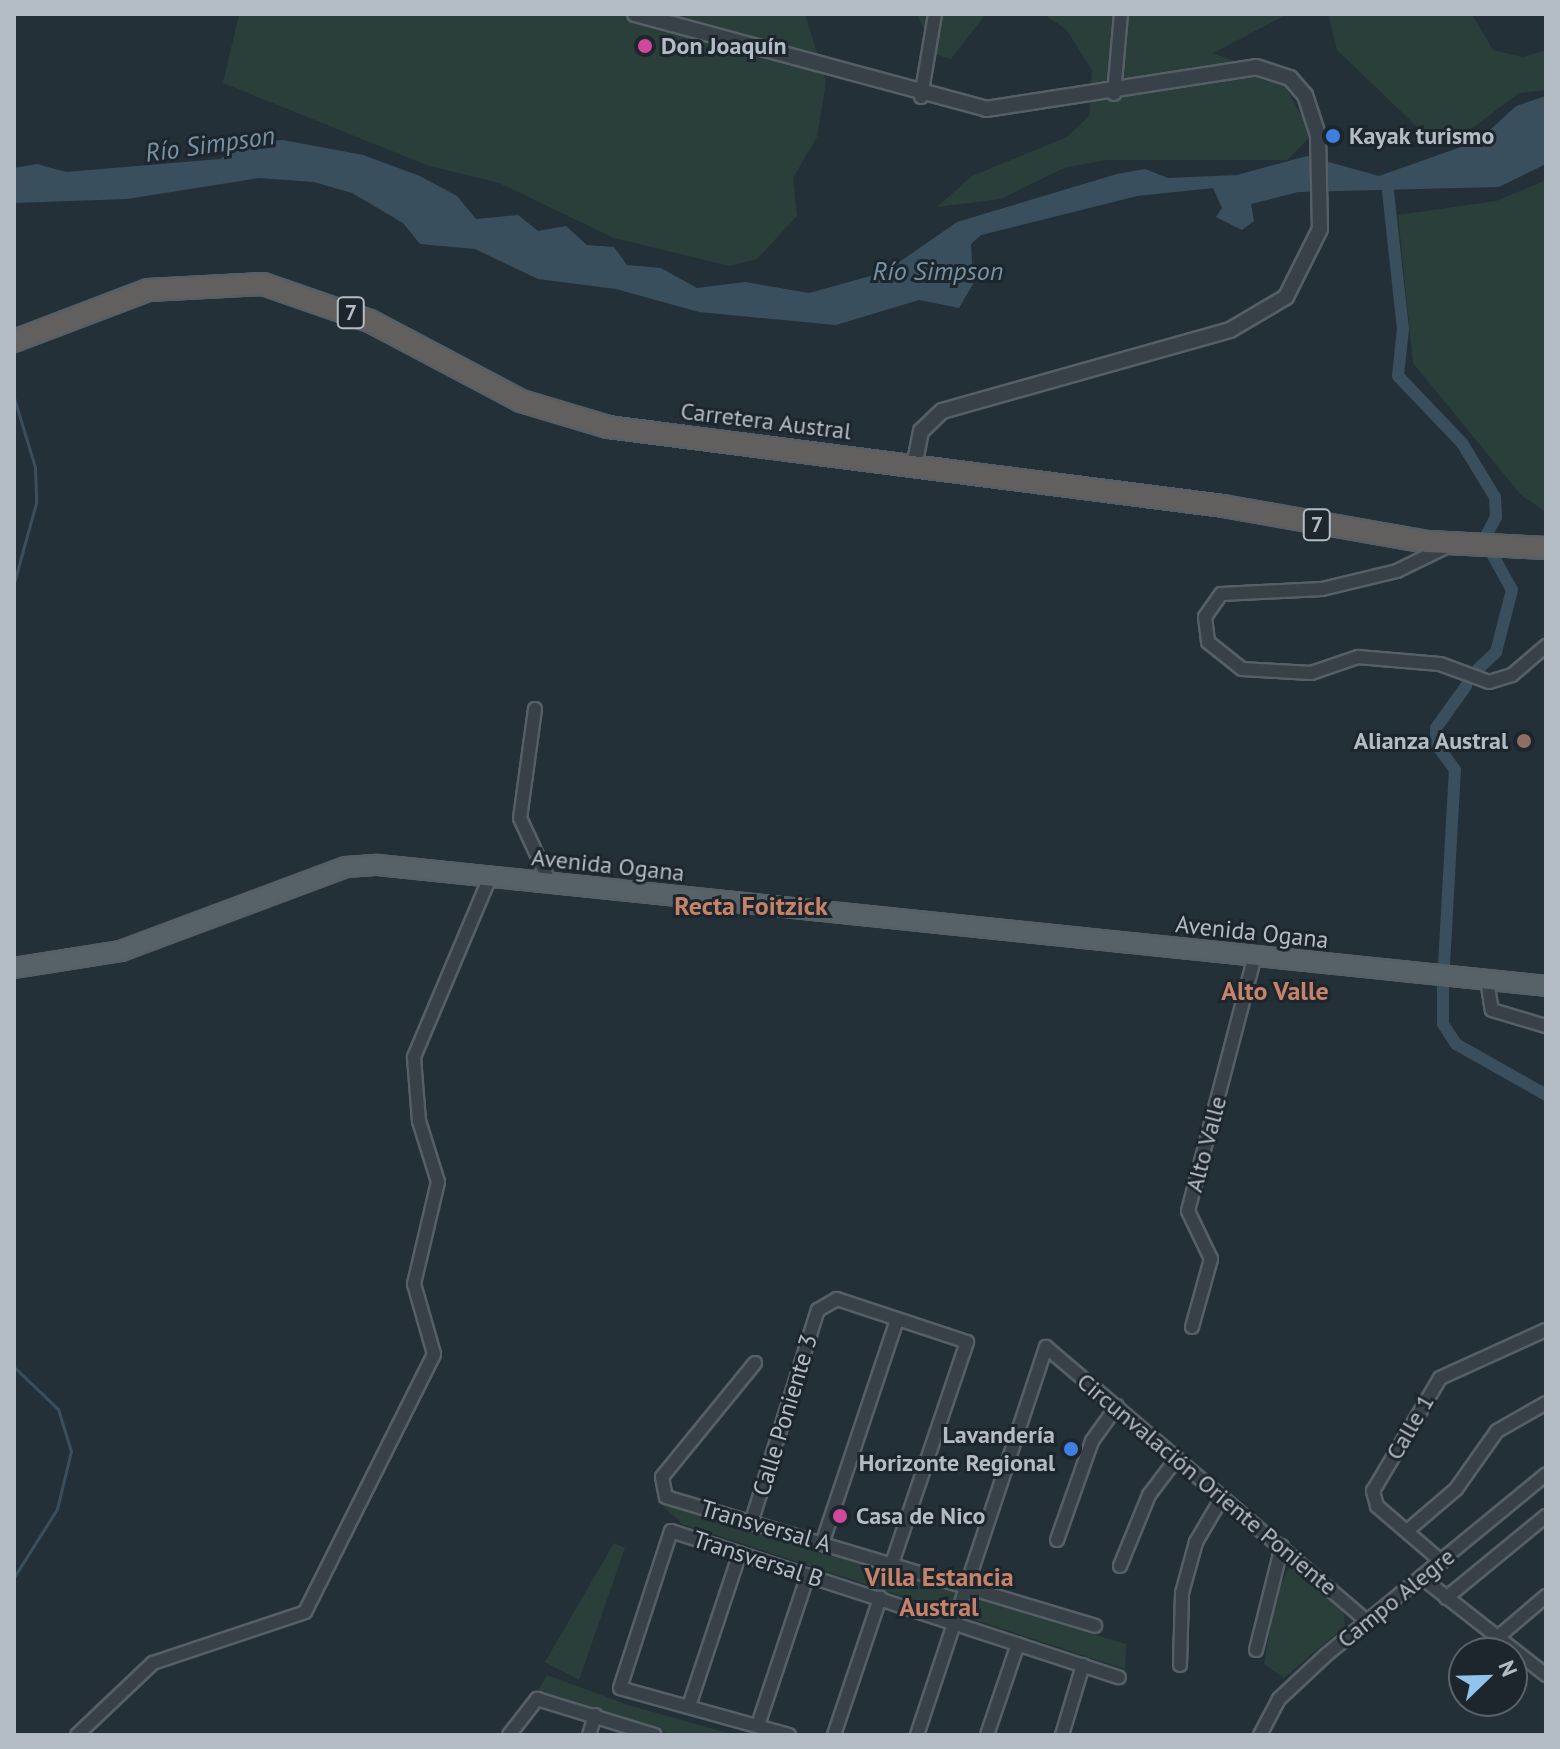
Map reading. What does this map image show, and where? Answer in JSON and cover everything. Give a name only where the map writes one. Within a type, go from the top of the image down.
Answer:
[{"type":"highway","name":"Carretera Austral","points":[[14,341],[148,290],[263,284],[370,321],[521,401],[572,418],[1453,544],[1546,548]]},
{"type":"main road","name":"Avenida Ogana","points":[[14,968],[121,951],[346,867],[490,877],[1546,986]]},
{"type":"street","points":[[635,14],[921,97],[986,109],[1114,94],[1216,71],[1273,69],[1305,95],[1318,135],[1320,229],[1301,274],[1266,313],[1082,375],[951,407],[925,425],[914,466]]},
{"type":"street","points":[[921,97],[935,14]]},
{"type":"street","points":[[1114,94],[1121,14]]},
{"type":"street","points":[[1453,544],[1397,571],[1322,589],[1221,594],[1205,617],[1208,642],[1242,669],[1311,673],[1358,657],[1440,664],[1489,682],[1512,675],[1546,646]]},
{"type":"street","points":[[535,709],[520,818],[550,883]]},
{"type":"street","points":[[77,1735],[153,1663],[305,1612],[434,1354],[414,1284],[438,1182],[419,1121],[414,1057],[490,877]]},
{"type":"street","name":"Alto Valle","points":[[1192,1327],[1211,1259],[1188,1211],[1255,956]]},
{"type":"street","points":[[1487,980],[1492,1010],[1546,1026]]},
{"type":"street","name":"Calle Poniente 3","points":[[752,1520],[818,1310],[837,1299],[897,1320]]},
{"type":"street","points":[[823,1541],[897,1320],[967,1342],[892,1563]]},
{"type":"street","name":"Calle 1","points":[[1442,1562],[1377,1506],[1373,1491],[1421,1401],[1474,1357],[1546,1330]]},
{"type":"street","name":"Circunvalación Oriente Poniente","points":[[967,1585],[1046,1347],[1367,1621]]},
{"type":"street","name":"Transversal A","points":[[755,1363],[662,1477],[666,1497],[823,1541],[1095,1626]]},
{"type":"street","points":[[1407,1531],[1456,1489],[1497,1431],[1546,1403]]},
{"type":"street","points":[[1057,1540],[1092,1441],[1117,1406]]},
{"type":"street","points":[[1120,1566],[1149,1495],[1177,1458]]},
{"type":"street","name":"Campo Alegre","points":[[1260,1735],[1279,1699],[1367,1621],[1546,1474]]},
{"type":"street","points":[[1180,1665],[1182,1593],[1196,1542],[1223,1496]]},
{"type":"street","points":[[1446,1598],[1546,1516]]},
{"type":"street","name":"Transversal B","points":[[690,1703],[620,1688],[671,1531],[1119,1677]]},
{"type":"street","points":[[1256,1650],[1282,1546]]},
{"type":"street","points":[[740,1553],[690,1703],[789,1735]]},
{"type":"street","points":[[758,1725],[808,1575]]},
{"type":"street","points":[[1421,1577],[1498,1637],[1546,1596]]},
{"type":"street","points":[[917,1735],[967,1585]]},
{"type":"street","points":[[834,1735],[880,1598]]},
{"type":"street","points":[[987,1735],[1018,1644]]},
{"type":"street","points":[[1528,1661],[1546,1675]]},
{"type":"street","points":[[1062,1735],[1083,1665]]},
{"type":"street","points":[[509,1735],[537,1699],[655,1735]]},
{"type":"street","points":[[589,1735],[595,1715]]},
{"type":"green space","points":[[239,14],[805,14],[826,82],[817,137],[793,178],[797,216],[757,259],[730,266],[614,238],[499,183],[429,166],[223,83]]},
{"type":"green space","points":[[917,14],[986,14],[951,59],[935,54]]},
{"type":"green space","points":[[1043,14],[1288,14],[1213,53],[1281,79],[1312,135],[1287,160],[1105,160],[1064,168],[1001,199],[937,207],[972,176],[1067,137],[1089,116],[1092,70],[1066,29]]},
{"type":"green space","points":[[1328,14],[1472,14],[1493,50],[1523,57],[1546,50],[1546,90],[1519,93],[1463,135],[1436,145],[1337,50]]},
{"type":"green space","points":[[1546,180],[1546,512],[1521,495],[1413,363],[1398,215],[1496,201]]},
{"type":"green space","points":[[659,1502],[1126,1644],[1125,1669],[682,1524]]},
{"type":"green space","points":[[614,1543],[625,1548],[579,1680],[545,1662]]},
{"type":"green space","points":[[1290,1565],[1344,1614],[1345,1626],[1284,1678],[1264,1664],[1275,1598]]},
{"type":"green space","points":[[547,1675],[628,1705],[735,1735],[674,1735],[538,1691]]},
{"type":"water","name":"Río Simpson","points":[[1546,96],[1546,164],[1499,187],[1298,192],[1251,204],[1254,221],[1242,230],[1216,217],[1222,208],[1213,188],[1137,196],[981,235],[971,244],[973,284],[959,308],[919,300],[836,325],[699,312],[616,289],[538,279],[475,249],[420,244],[403,223],[352,193],[314,182],[259,178],[127,199],[14,203],[14,168],[37,164],[66,172],[220,159],[249,142],[283,140],[363,155],[420,176],[457,196],[476,219],[518,215],[538,231],[566,226],[587,245],[614,247],[627,265],[661,268],[697,288],[745,282],[809,293],[885,272],[957,222],[1117,174],[1145,169],[1168,178],[1237,175],[1307,156],[1379,176],[1478,141],[1516,106]]},
{"type":"waterway","points":[[1387,182],[1403,329],[1398,376],[1462,443],[1495,497],[1496,517],[1485,538]]},
{"type":"waterway","points":[[14,398],[35,467],[36,503],[14,583]]},
{"type":"waterway","points":[[1478,669],[1496,652],[1512,590],[1493,556]]},
{"type":"waterway","points":[[1444,965],[1455,770],[1436,744],[1436,728],[1466,686]]},
{"type":"waterway","points":[[1443,985],[1443,1024],[1456,1044],[1546,1095]]},
{"type":"waterway","points":[[14,1367],[58,1409],[71,1451],[57,1509],[14,1577]]},
{"type":"place","name":"Don Joaquín","points":[[645,46]]},
{"type":"place","name":"Kayak turismo","points":[[1333,136]]},
{"type":"place","name":"Alianza Austral","points":[[1524,741]]},
{"type":"place","name":"Lavandería Horizonte Regional","points":[[1071,1449]]},
{"type":"place","name":"Casa de Nico","points":[[840,1516]]},
{"type":"district","name":"Recta Foitzick","points":[[751,906]]},
{"type":"district","name":"Alto Valle","points":[[1275,991]]},
{"type":"district","name":"Villa Estancia Austral","points":[[939,1592]]}]
